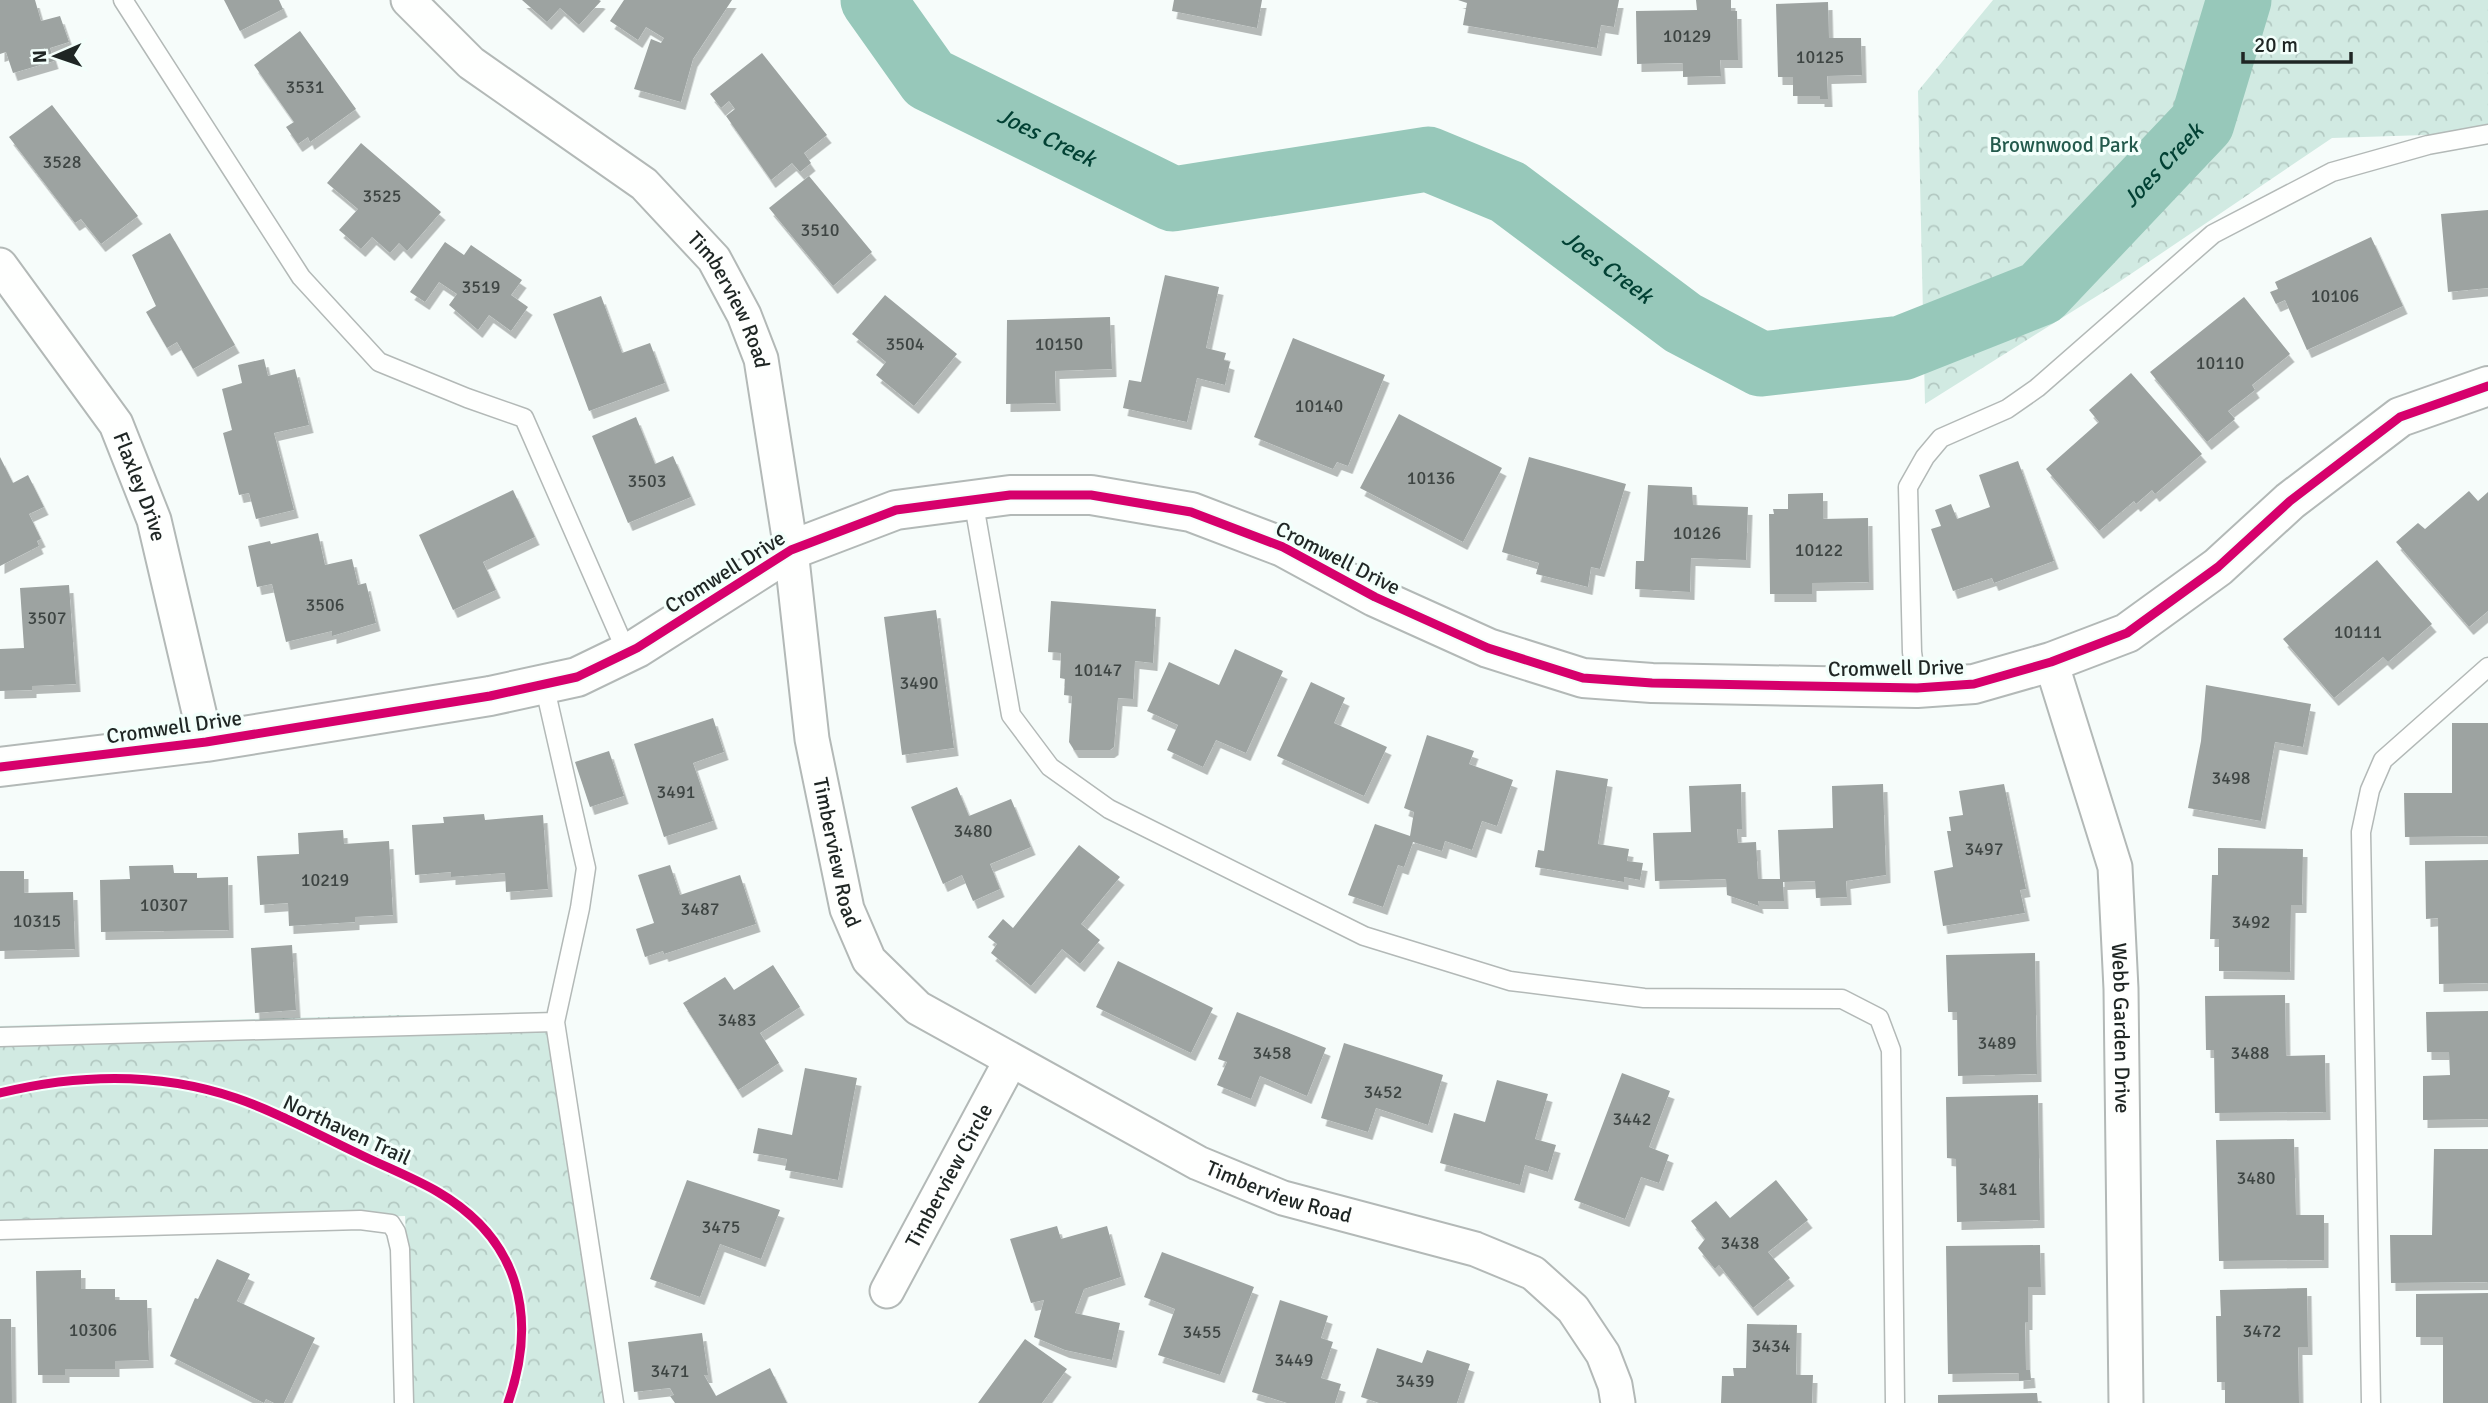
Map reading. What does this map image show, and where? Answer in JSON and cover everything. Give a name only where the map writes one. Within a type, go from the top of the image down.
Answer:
[{"type":"street","name":"Timberview Road","points":[[408,0],[471,63],[644,184],[714,259],[744,315],[761,359],[791,550],[812,739],[847,909],[869,961],[918,1008],[1198,1163],[1283,1198],[1475,1249],[1533,1273],[1573,1309],[1602,1354],[1615,1385],[1618,1403]]},
{"type":"street","name":"Flaxley Drive","points":[[0,265],[116,424],[154,520],[206,742]]},
{"type":"street","name":"Cromwell Drive","points":[[0,766],[206,742],[490,696],[577,677],[627,653],[791,550],[896,510],[1010,495],[1091,495],[1191,512],[1283,547],[1375,597],[1488,648],[1583,678],[1917,688],[1974,684],[2051,662],[2127,633],[2218,567],[2290,501],[2400,417],[2488,386]]},
{"type":"street","name":"Webb Garden Drive","points":[[2051,662],[2115,867],[2122,989],[2126,1403]]},
{"type":"street","name":"Timberview Circle","points":[[887,1291],[1011,1060]]},
{"type":"lane","points":[[123,0],[301,277],[379,362],[524,418],[627,653]]},
{"type":"lane","points":[[1917,688],[1912,652],[1908,487],[1925,457],[1941,438],[2007,409],[2037,388],[2213,234],[2332,172],[2428,145],[2488,134]]},
{"type":"lane","points":[[973,499],[1011,715],[1050,767],[1110,809],[1364,936],[1510,981],[1643,998],[1842,999],[1879,1018],[1891,1050],[1895,1403]]},
{"type":"lane","points":[[2371,1403],[2361,832],[2370,790],[2383,760],[2488,667]]},
{"type":"lane","points":[[544,684],[586,868],[555,1022],[614,1403]]},
{"type":"lane","points":[[0,1037],[555,1022]]},
{"type":"lane","points":[[0,1230],[360,1220],[391,1224],[400,1249],[404,1403]]},
{"type":"green space","name":"Brownwood Park","points":[[1993,0],[2488,0],[2488,133],[2332,138],[2113,286],[1925,404],[1918,91]]},
{"type":"green space","points":[[400,1015],[560,1018],[607,1403],[411,1403],[405,1216],[0,1227],[0,1026]]},
{"type":"building","points":[[0,0],[35,0],[41,21],[60,16],[69,42],[50,48],[54,61],[13,73],[6,52],[0,54]]},
{"type":"building","points":[[224,0],[279,0],[283,9],[240,31]]},
{"type":"building","points":[[522,0],[601,1],[579,25],[560,8],[547,22]]},
{"type":"building","points":[[624,0],[732,0],[693,59],[681,102],[634,89],[651,39],[661,43],[664,38],[646,27],[638,40],[610,21]]},
{"type":"building","points":[[1174,0],[1262,0],[1257,28],[1172,11]]},
{"type":"building","points":[[1458,0],[1619,0],[1614,27],[1601,25],[1597,48],[1463,25],[1467,3]]},
{"type":"building","points":[[1696,0],[1731,0],[1731,11],[1737,11],[1738,60],[1720,60],[1721,76],[1683,77],[1683,63],[1637,64],[1636,11],[1697,10]]},
{"type":"building","points":[[1828,2],[1829,38],[1861,38],[1862,75],[1827,76],[1828,99],[1820,99],[1820,96],[1793,96],[1793,77],[1778,77],[1776,4]]},
{"type":"building","points":[[300,31],[356,109],[310,142],[308,137],[298,144],[286,127],[294,122],[254,65]]},
{"type":"building","points":[[762,53],[827,135],[804,153],[811,163],[800,172],[792,163],[771,180],[726,116],[735,109],[729,101],[721,108],[710,94]]},
{"type":"building","points":[[52,105],[138,216],[101,244],[81,219],[75,223],[9,137]]},
{"type":"building","points":[[361,143],[441,212],[407,251],[399,243],[390,253],[372,237],[361,249],[339,230],[358,209],[327,183]]},
{"type":"building","points":[[809,176],[872,252],[833,286],[769,208]]},
{"type":"building","points":[[2488,210],[2488,288],[2448,292],[2441,214]]},
{"type":"building","points":[[170,233],[235,345],[193,369],[177,342],[167,348],[146,312],[156,306],[132,255]]},
{"type":"building","points":[[2371,237],[2403,306],[2307,350],[2285,300],[2276,304],[2270,292],[2278,289],[2275,282]]},
{"type":"building","points":[[445,242],[464,255],[471,245],[522,280],[511,295],[528,307],[511,331],[489,315],[478,330],[449,305],[457,294],[439,282],[425,302],[410,292]]},
{"type":"building","points":[[1165,275],[1219,287],[1206,348],[1226,353],[1224,360],[1230,362],[1225,385],[1197,378],[1187,422],[1123,408],[1129,380],[1141,382]]},
{"type":"building","points":[[885,295],[957,354],[914,406],[876,375],[886,362],[852,334]]},
{"type":"building","points":[[601,296],[622,353],[650,343],[665,383],[589,411],[553,314]]},
{"type":"building","points":[[2244,297],[2290,354],[2252,385],[2255,390],[2228,411],[2235,419],[2207,442],[2150,372]]},
{"type":"building","points":[[1110,317],[1112,369],[1055,371],[1056,403],[1006,404],[1007,320]]},
{"type":"building","points":[[1293,338],[1385,375],[1348,466],[1337,462],[1333,469],[1254,437]]},
{"type":"building","points":[[264,359],[268,376],[295,369],[309,425],[274,433],[294,510],[256,519],[249,493],[239,495],[223,433],[232,430],[222,389],[242,383],[238,365]]},
{"type":"building","points":[[2131,373],[2202,454],[2155,494],[2152,490],[2136,504],[2134,501],[2099,531],[2046,469],[2099,422],[2089,410]]},
{"type":"building","points":[[1399,414],[1502,468],[1463,542],[1360,488]]},
{"type":"building","points":[[636,417],[655,464],[673,456],[691,497],[628,523],[592,436]]},
{"type":"building","points":[[0,457],[13,483],[28,475],[44,507],[29,514],[41,539],[37,541],[39,546],[0,566]]},
{"type":"building","points":[[1529,457],[1626,484],[1600,569],[1591,567],[1588,587],[1536,574],[1539,563],[1502,552]]},
{"type":"building","points":[[2018,461],[2054,561],[1994,583],[1992,578],[1953,591],[1931,529],[1941,526],[1935,510],[1951,504],[1957,519],[1990,507],[1979,475]]},
{"type":"building","points":[[1648,485],[1692,487],[1693,505],[1748,507],[1746,560],[1691,558],[1690,592],[1635,589],[1636,561],[1644,561]]},
{"type":"building","points":[[513,490],[535,537],[483,562],[496,590],[453,610],[419,535]]},
{"type":"building","points":[[2469,491],[2478,501],[2488,492],[2488,611],[2469,627],[2396,542],[2418,523],[2425,529]]},
{"type":"building","points":[[1823,493],[1823,519],[1868,518],[1869,582],[1812,583],[1812,594],[1770,594],[1769,514],[1774,514],[1773,509],[1788,509],[1788,494]]},
{"type":"building","points":[[318,533],[325,565],[352,559],[358,585],[366,583],[376,623],[332,636],[332,631],[286,642],[272,584],[257,587],[248,546],[270,541],[271,544]]},
{"type":"building","points":[[2377,560],[2432,624],[2388,662],[2383,657],[2334,698],[2283,639]]},
{"type":"building","points":[[69,585],[76,684],[0,691],[0,649],[24,648],[20,588]]},
{"type":"building","points":[[1051,601],[1156,609],[1153,663],[1135,661],[1133,699],[1118,698],[1114,747],[1110,750],[1074,750],[1069,742],[1072,696],[1064,695],[1065,679],[1060,678],[1061,653],[1048,652]]},
{"type":"building","points":[[936,610],[954,748],[902,755],[884,617]]},
{"type":"building","points":[[1235,649],[1283,671],[1246,753],[1216,740],[1203,767],[1167,750],[1178,725],[1147,711],[1169,662],[1219,685]]},
{"type":"building","points":[[1311,682],[1345,698],[1334,723],[1387,747],[1364,796],[1277,756]]},
{"type":"building","points":[[2206,685],[2311,704],[2303,747],[2275,742],[2261,821],[2188,808],[2201,741]]},
{"type":"building","points":[[713,718],[724,752],[693,763],[713,821],[664,837],[634,744]]},
{"type":"building","points":[[2452,723],[2488,723],[2488,836],[2405,837],[2404,793],[2452,793]]},
{"type":"building","points":[[1427,735],[1474,751],[1469,764],[1513,780],[1497,826],[1482,821],[1472,850],[1445,841],[1442,851],[1413,842],[1404,867],[1398,865],[1383,907],[1348,895],[1375,824],[1410,836],[1414,812],[1404,808]]},
{"type":"building","points":[[609,751],[624,796],[590,807],[575,762]]},
{"type":"building","points":[[1556,770],[1608,779],[1598,844],[1629,849],[1627,861],[1643,863],[1640,880],[1624,877],[1624,882],[1535,867],[1538,850],[1544,851]]},
{"type":"building","points":[[1741,784],[1742,829],[1737,829],[1738,843],[1756,842],[1758,879],[1780,879],[1778,830],[1833,828],[1832,786],[1883,784],[1886,875],[1846,881],[1847,897],[1816,898],[1815,881],[1783,882],[1784,901],[1758,901],[1759,906],[1727,895],[1726,879],[1655,881],[1653,833],[1691,832],[1689,786]]},
{"type":"building","points":[[2004,784],[2026,889],[2020,890],[2025,913],[1943,926],[1934,871],[1953,867],[1947,831],[1951,831],[1949,817],[1963,815],[1959,791]]},
{"type":"building","points":[[957,787],[969,816],[1011,799],[1031,847],[990,864],[1000,889],[973,901],[962,875],[943,884],[911,807]]},
{"type":"building","points":[[484,814],[485,820],[543,815],[548,889],[506,892],[505,873],[451,877],[451,872],[415,875],[412,825],[444,823],[443,817]]},
{"type":"building","points":[[343,830],[344,844],[389,841],[393,915],[355,917],[355,922],[289,926],[288,903],[260,905],[257,856],[299,854],[298,833]]},
{"type":"building","points":[[1079,845],[1120,877],[1081,924],[1100,940],[1080,964],[1062,949],[1031,986],[991,953],[997,944],[988,937],[1003,919],[1013,928]]},
{"type":"building","points":[[2218,848],[2303,849],[2302,905],[2291,905],[2290,972],[2219,971],[2219,939],[2210,939],[2212,875],[2218,875]]},
{"type":"building","points":[[2488,860],[2488,983],[2439,984],[2438,918],[2426,919],[2425,861]]},
{"type":"building","points":[[173,865],[174,873],[197,873],[197,878],[228,877],[229,930],[101,932],[100,880],[130,879],[129,866]]},
{"type":"building","points":[[670,865],[680,895],[740,875],[756,924],[664,954],[663,951],[645,957],[636,929],[654,923],[638,875]]},
{"type":"building","points":[[0,871],[24,871],[24,893],[73,892],[75,949],[0,951]]},
{"type":"building","points":[[292,945],[296,1010],[255,1013],[251,948]]},
{"type":"building","points":[[2035,953],[2037,1074],[1958,1076],[1957,1012],[1948,1012],[1946,955]]},
{"type":"building","points":[[1118,961],[1213,1008],[1191,1053],[1096,1007]]},
{"type":"building","points":[[773,965],[800,1007],[760,1033],[779,1063],[738,1090],[683,1003],[725,977],[734,990]]},
{"type":"building","points":[[2285,995],[2286,1056],[2325,1055],[2326,1112],[2215,1113],[2214,1050],[2206,1050],[2205,996]]},
{"type":"building","points":[[2488,1011],[2488,1119],[2423,1120],[2423,1076],[2450,1075],[2449,1052],[2427,1052],[2426,1012]]},
{"type":"building","points":[[1237,1012],[1326,1048],[1307,1096],[1260,1076],[1251,1099],[1217,1085],[1227,1062],[1218,1059]]},
{"type":"building","points":[[1344,1043],[1443,1075],[1428,1125],[1376,1108],[1368,1132],[1321,1118]]},
{"type":"building","points":[[805,1068],[857,1078],[838,1180],[785,1170],[787,1159],[753,1153],[758,1128],[792,1135]]},
{"type":"building","points":[[1622,1073],[1670,1091],[1649,1147],[1669,1155],[1659,1183],[1641,1177],[1625,1219],[1574,1200]]},
{"type":"building","points":[[1497,1080],[1548,1094],[1535,1139],[1556,1145],[1548,1172],[1525,1165],[1520,1185],[1440,1163],[1454,1113],[1485,1122]]},
{"type":"building","points":[[2038,1095],[2040,1220],[1957,1222],[1956,1159],[1947,1158],[1946,1097]]},
{"type":"building","points":[[2294,1139],[2296,1215],[2324,1215],[2324,1260],[2219,1261],[2216,1140]]},
{"type":"building","points":[[2434,1149],[2488,1149],[2488,1282],[2391,1283],[2390,1235],[2432,1235]]},
{"type":"building","points":[[687,1180],[780,1210],[761,1259],[720,1244],[700,1297],[650,1279]]},
{"type":"building","points":[[1776,1180],[1808,1220],[1768,1252],[1790,1278],[1753,1308],[1719,1265],[1715,1269],[1698,1248],[1705,1239],[1691,1221],[1716,1201],[1730,1218]]},
{"type":"building","points":[[1057,1226],[1061,1239],[1107,1226],[1121,1277],[1084,1289],[1075,1313],[1120,1323],[1112,1360],[1065,1350],[1034,1337],[1044,1300],[1031,1303],[1010,1239]]},
{"type":"building","points":[[2040,1245],[2041,1287],[2028,1287],[2028,1322],[2025,1322],[2026,1370],[2030,1370],[2031,1380],[2019,1381],[2019,1373],[1948,1374],[1946,1246]]},
{"type":"building","points":[[1162,1252],[1254,1287],[1220,1375],[1158,1355],[1175,1309],[1144,1297]]},
{"type":"building","points":[[217,1259],[250,1274],[237,1301],[315,1338],[284,1403],[274,1403],[266,1399],[264,1403],[170,1356],[195,1298],[198,1299]]},
{"type":"building","points":[[81,1270],[81,1289],[115,1289],[115,1300],[147,1300],[149,1360],[115,1361],[115,1369],[65,1369],[65,1375],[38,1375],[36,1271]]},
{"type":"building","points":[[2307,1288],[2308,1347],[2298,1347],[2299,1403],[2225,1403],[2225,1382],[2217,1382],[2216,1316],[2221,1316],[2220,1290]]},
{"type":"building","points":[[2488,1293],[2488,1403],[2443,1403],[2443,1337],[2416,1337],[2416,1294]]},
{"type":"building","points":[[1280,1300],[1328,1316],[1321,1338],[1333,1342],[1321,1378],[1341,1384],[1335,1403],[1287,1403],[1252,1392]]},
{"type":"building","points":[[0,1319],[11,1319],[12,1403],[0,1403]]},
{"type":"building","points":[[1747,1324],[1797,1325],[1796,1375],[1813,1375],[1812,1403],[1721,1403],[1722,1376],[1734,1376],[1733,1368],[1746,1368]]},
{"type":"building","points":[[702,1333],[708,1375],[704,1375],[716,1396],[770,1368],[787,1403],[675,1403],[670,1396],[674,1395],[670,1388],[634,1392],[628,1342]]},
{"type":"building","points":[[1025,1339],[1067,1369],[1042,1403],[978,1403]]},
{"type":"building","points":[[1377,1348],[1422,1363],[1427,1350],[1470,1364],[1457,1403],[1379,1403],[1361,1397]]},
{"type":"building","points":[[2037,1393],[2038,1403],[1938,1403],[1938,1395]]},
{"type":"waterway","name":"Joes Creek","points":[[873,0],[929,79],[1173,199],[1428,159],[1508,192],[1683,323],[1761,364],[1902,348],[2041,293],[2202,123],[2239,0]]},
{"type":"cycle path","points":[[0,767],[206,742],[490,696],[577,677],[637,648],[791,550],[896,510],[1010,495],[1091,495],[1191,512],[1283,547],[1375,597],[1488,648],[1583,678],[1652,683],[1917,688],[1974,684],[2051,662],[2127,633],[2218,567],[2290,501],[2400,417],[2488,386]]},
{"type":"cycle path","name":"Northaven Trail","points":[[0,1093],[89,1079],[148,1080],[207,1090],[236,1098],[282,1117],[438,1192],[466,1211],[488,1233],[504,1257],[515,1283],[521,1311],[521,1340],[517,1371],[508,1403]]}]
